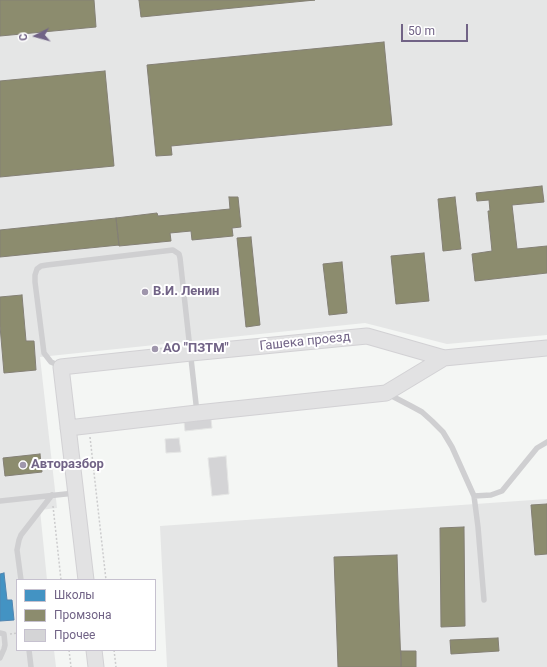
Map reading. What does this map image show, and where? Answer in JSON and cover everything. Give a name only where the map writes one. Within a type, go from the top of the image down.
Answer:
[{"type":"street","name":"Гашека проезд","points":[[61,367],[367,336],[444,358],[547,348]]},
{"type":"street","points":[[68,428],[386,393],[444,358]]},
{"type":"street","points":[[61,367],[86,579]]},
{"type":"street","points":[[94,651],[96,667]]},
{"type":"lane","points":[[61,367],[50,362],[44,353],[35,282],[37,270],[41,266],[47,265],[168,250],[176,251],[180,258],[197,413]]},
{"type":"lane","points":[[386,393],[422,412],[443,432],[452,447],[474,496],[484,600]]},
{"type":"lane","points":[[474,496],[491,495],[502,491],[537,448],[547,442]]},
{"type":"lane","points":[[0,501],[76,493]]},
{"type":"lane","points":[[21,579],[17,550],[19,540],[21,535],[52,495]]},
{"type":"lane","points":[[0,633],[4,634],[5,645],[0,658]]},
{"type":"lane","points":[[29,651],[31,667]]},
{"type":"path","points":[[89,425],[106,579]]},
{"type":"path","points":[[52,495],[61,579]]},
{"type":"path","points":[[69,651],[71,667]]},
{"type":"path","points":[[114,651],[116,667]]},
{"type":"shaded area","points":[[0,0],[547,0],[547,335],[447,344],[365,323],[40,357],[57,508],[40,510],[47,579],[16,579],[16,651],[54,651],[56,667],[0,667]]},
{"type":"shaded area","points":[[547,499],[547,667],[167,667],[160,526]]},
{"type":"building: Школы","points":[[4,573],[7,600],[12,600],[14,620],[0,621],[0,574]]},
{"type":"building: Промзона","points":[[0,0],[94,0],[96,27],[0,36]]},
{"type":"building: Промзона","points":[[139,0],[315,0],[141,17]]},
{"type":"building: Промзона","points":[[384,42],[392,125],[171,146],[172,155],[156,156],[147,65]]},
{"type":"building: Промзона","points":[[105,71],[114,166],[0,177],[0,81]]},
{"type":"building: Промзона","points":[[542,186],[544,202],[512,205],[517,249],[547,246],[547,273],[475,281],[472,254],[492,251],[488,211],[490,211],[489,200],[477,201],[476,193]]},
{"type":"building: Промзона","points":[[229,197],[238,197],[241,227],[232,228],[233,236],[192,240],[191,231],[170,233],[171,241],[119,246],[116,218],[157,213],[158,216],[230,209]]},
{"type":"building: Промзона","points":[[455,197],[461,249],[443,251],[438,199]]},
{"type":"building: Промзона","points":[[116,218],[119,245],[0,257],[0,230]]},
{"type":"building: Промзона","points":[[251,237],[260,325],[246,327],[237,238]]},
{"type":"building: Промзона","points":[[424,253],[429,301],[396,304],[391,256]]},
{"type":"building: Промзона","points":[[342,262],[347,313],[329,315],[323,264]]},
{"type":"building: Промзона","points":[[22,295],[26,341],[34,341],[36,370],[4,373],[0,326],[0,297]]},
{"type":"building: Промзона","name":"Авторазбор","points":[[40,454],[42,472],[5,476],[3,458]]},
{"type":"building: Промзона","points":[[547,504],[547,554],[535,555],[531,505]]},
{"type":"building: Промзона","points":[[464,527],[465,626],[441,627],[440,528]]},
{"type":"building: Промзона","points":[[397,555],[401,667],[338,667],[334,557]]},
{"type":"building: Промзона","points":[[498,638],[499,651],[451,654],[450,640]]},
{"type":"building: Промзона","points":[[401,651],[416,651],[416,667],[401,667]]},
{"type":"building: Прочее","points":[[211,419],[212,428],[185,431],[184,422]]},
{"type":"building: Прочее","points":[[179,438],[181,452],[166,453],[165,439]]},
{"type":"building: Прочее","points":[[226,456],[229,494],[212,496],[208,458]]},
{"type":"place","name":"В.И. Ленин","points":[[145,292]]},
{"type":"place","name":"АО \"ПЗТМ\"","points":[[155,349]]},
{"type":"place","name":"Авторазбор","points":[[23,465]]}]
